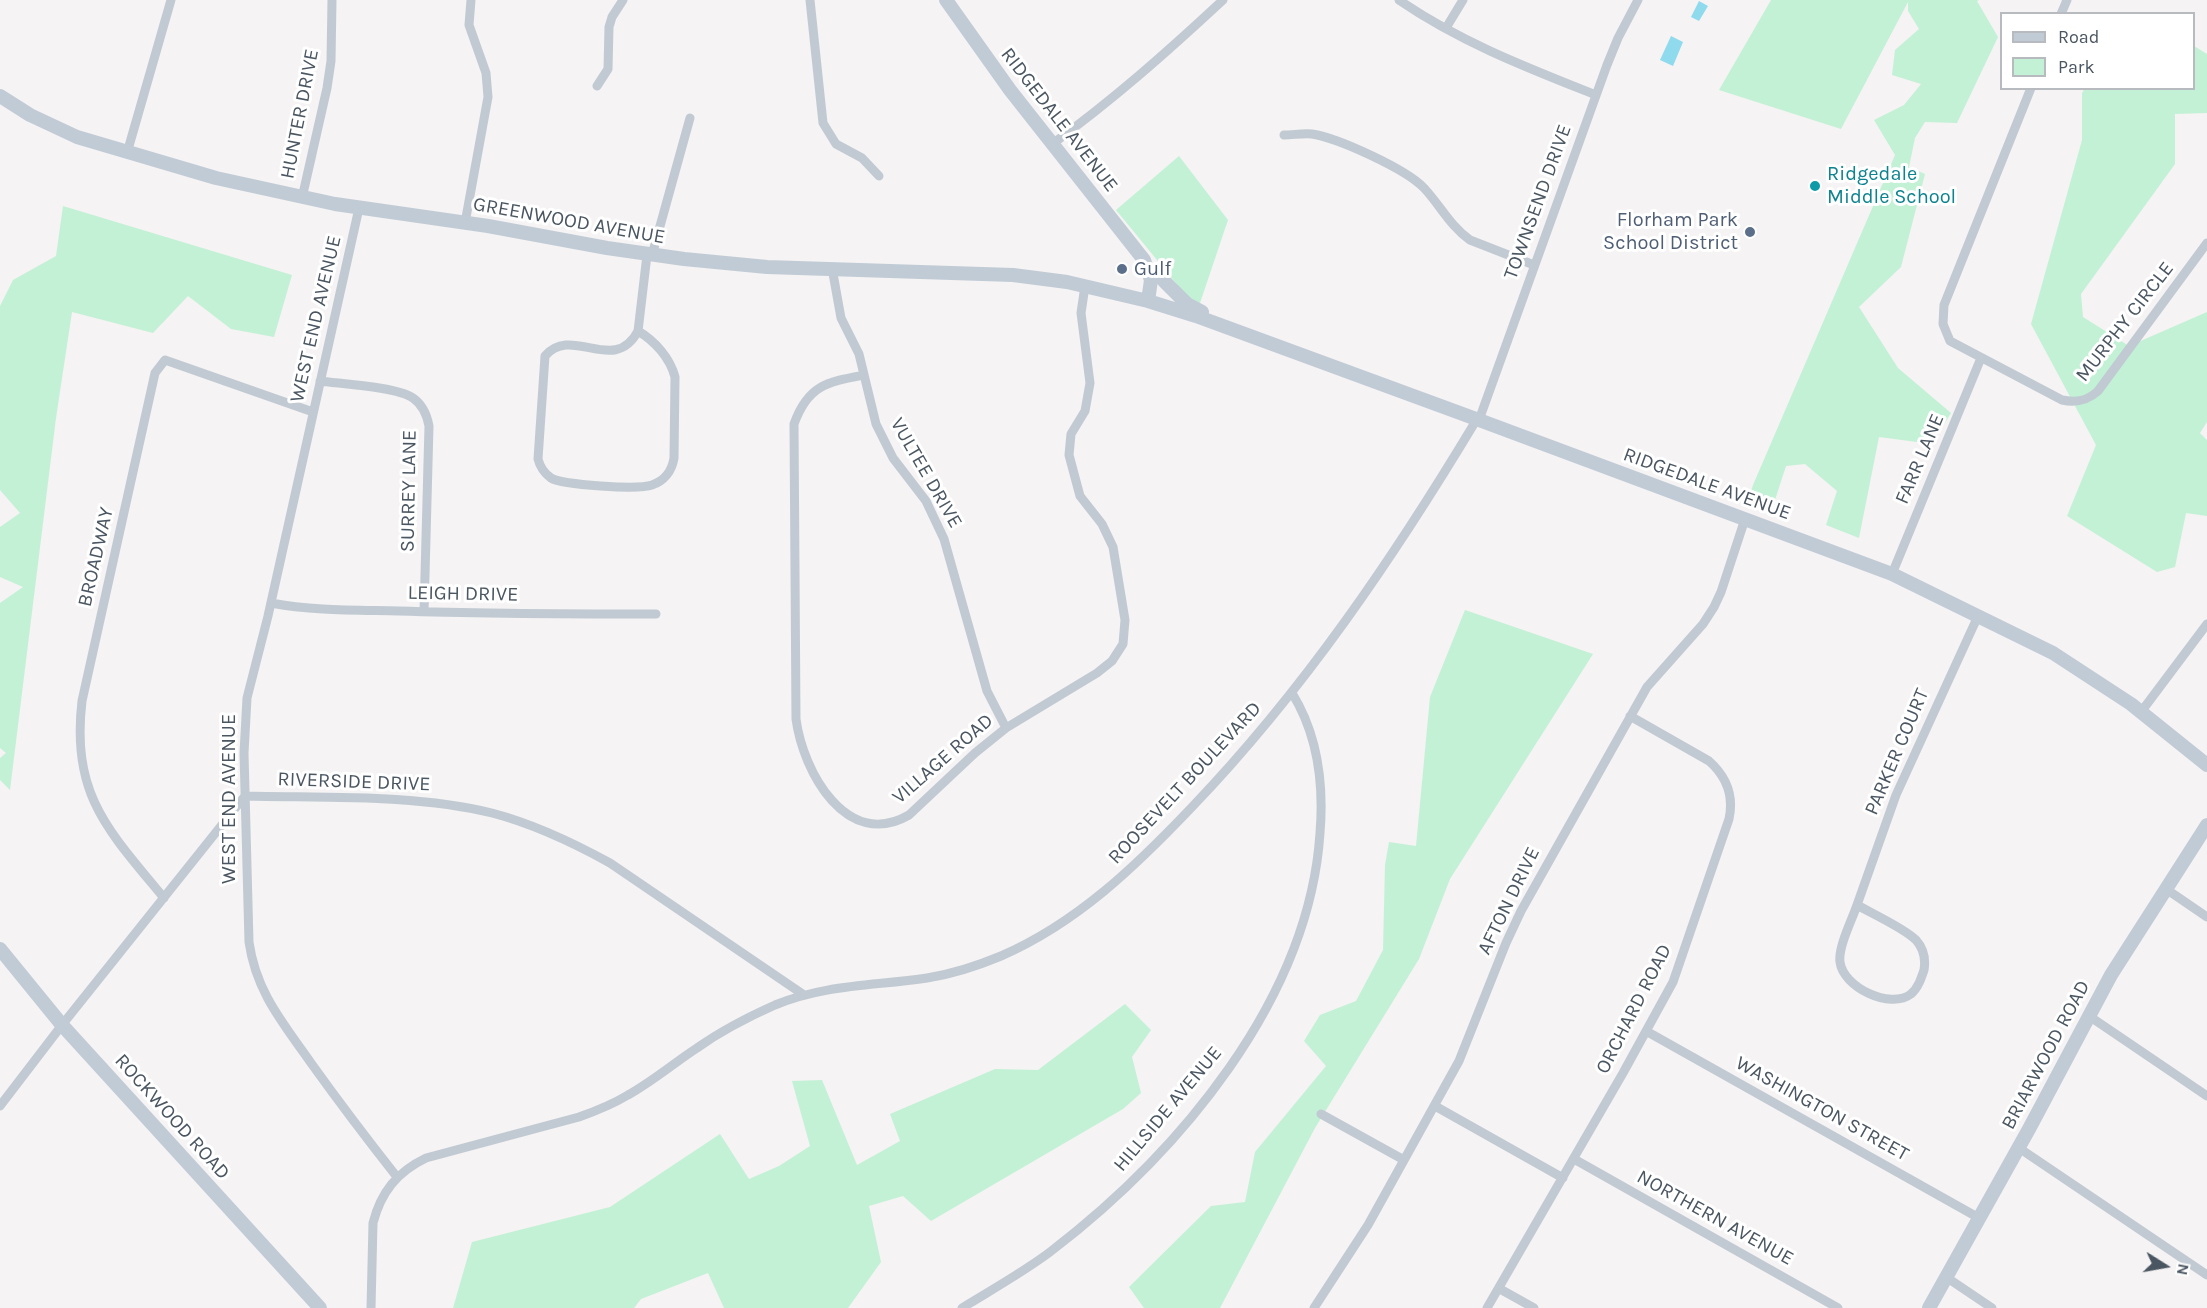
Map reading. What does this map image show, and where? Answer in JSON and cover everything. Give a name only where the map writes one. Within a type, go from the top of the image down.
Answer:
[{"type":"street","points":[[128,153],[171,0]]},
{"type":"street","name":"HUNTER DRIVE","points":[[302,198],[327,88],[331,61],[332,0]]},
{"type":"street","points":[[465,223],[488,97],[486,73],[469,25],[471,0]]},
{"type":"street","points":[[597,86],[608,69],[609,27],[612,17],[623,0]]},
{"type":"street","points":[[810,0],[823,123],[826,131],[836,144],[862,158],[879,176]]},
{"type":"street","name":"RIDGEDALE AVENUE","points":[[946,0],[996,73],[1144,260],[1151,280],[1155,303],[1478,419],[1892,574],[2053,653],[2141,712],[2207,765]]},
{"type":"street","points":[[1051,145],[1109,102],[1157,62],[1223,0]]},
{"type":"street","points":[[1399,0],[1446,28],[1509,60],[1596,95]]},
{"type":"street","points":[[1446,28],[1463,0]]},
{"type":"street","name":"TOWNSEND DRIVE","points":[[1478,419],[1596,95],[1618,38],[1638,0]]},
{"type":"street","name":"MURPHY CIRCLE","points":[[2030,90],[1944,305],[1943,324],[1947,338],[1952,343],[2062,400],[2079,402],[2097,391],[2207,243]]},
{"type":"street","name":"GREENWOOD AVENUE","points":[[0,96],[48,124],[77,137],[216,178],[302,198],[649,255],[767,267],[1013,275],[1085,286],[1155,303]]},
{"type":"street","points":[[638,331],[654,343],[673,369],[675,378],[674,458],[670,471],[660,482],[644,487],[569,484],[551,478],[544,472],[538,459],[545,356],[553,348],[569,344],[598,350],[621,348],[634,338],[638,331],[649,255],[690,118]]},
{"type":"street","points":[[1284,135],[1309,133],[1344,142],[1409,176],[1424,187],[1461,234],[1470,240],[1534,266]]},
{"type":"street","name":"WEST END AVENUE","points":[[359,208],[271,603],[247,698],[244,744],[249,942],[255,973],[269,1002],[350,1117],[397,1177]]},
{"type":"street","name":"RIDGEDALE AVENUE","points":[[1144,260],[1150,261],[1164,281],[1187,304],[1201,311],[1209,321]]},
{"type":"street","name":"VULTEE DRIVE","points":[[832,268],[841,318],[859,354],[873,413],[893,458],[926,501],[944,539],[987,691],[1006,728]]},
{"type":"street","points":[[1155,303],[1165,294],[1164,281]]},
{"type":"street","name":"VILLAGE ROAD","points":[[864,375],[831,381],[821,386],[805,402],[794,424],[796,719],[801,748],[821,785],[840,808],[861,821],[880,825],[909,815],[958,768],[1006,728],[1097,673],[1119,653],[1125,634],[1125,620],[1113,547],[1102,524],[1080,496],[1069,455],[1071,435],[1085,411],[1089,394],[1081,313],[1085,286]]},
{"type":"street","name":"FARR LANE","points":[[1892,574],[1981,358]]},
{"type":"street","name":"BROADWAY","points":[[164,898],[109,832],[101,818],[86,783],[79,741],[82,701],[155,373],[165,360],[313,412]]},
{"type":"street","name":"SURREY LANE","points":[[320,381],[403,393],[419,403],[428,417],[424,612]]},
{"type":"street","name":"ROOSEVELT BOULEVARD","points":[[371,1308],[374,1223],[381,1198],[397,1177],[414,1164],[426,1158],[601,1109],[649,1083],[722,1032],[776,1005],[804,995],[831,988],[926,978],[972,968],[1005,954],[1061,924],[1110,887],[1159,843],[1227,771],[1292,693],[1409,530],[1478,419]]},
{"type":"street","name":"AFTON DRIVE","points":[[1314,1308],[1368,1225],[1435,1106],[1459,1061],[1521,911],[1630,716],[1654,677],[1703,624],[1714,607],[1745,519]]},
{"type":"street","name":"LEIGH DRIVE","points":[[271,603],[293,607],[424,612],[656,614]]},
{"type":"street","name":"PARKER COURT","points":[[1857,905],[1911,936],[1922,947],[1925,959],[1924,969],[1920,981],[1910,994],[1898,999],[1879,997],[1859,988],[1844,974],[1840,954],[1857,905],[1896,795],[1978,616]]},
{"type":"street","points":[[2141,712],[2207,624]]},
{"type":"street","name":"HILLSIDE AVENUE","points":[[962,1308],[1050,1252],[1141,1172],[1188,1120],[1231,1065],[1274,993],[1292,953],[1309,905],[1317,868],[1321,824],[1320,781],[1315,748],[1300,706],[1292,693]]},
{"type":"street","name":"ORCHARD ROAD","points":[[1487,1308],[1574,1159],[1678,970],[1729,819],[1731,796],[1724,777],[1709,761],[1630,716]]},
{"type":"street","points":[[0,1106],[245,796]]},
{"type":"street","name":"RIVERSIDE DRIVE","points":[[245,796],[418,801],[470,809],[524,823],[571,842],[610,863],[804,995]]},
{"type":"street","name":"BRIARWOOD ROAD","points":[[1929,1308],[2019,1148],[2125,951],[2207,825]]},
{"type":"street","points":[[2166,889],[2207,917]]},
{"type":"street","name":"ROCKWOOD ROAD","points":[[0,949],[62,1025],[320,1308]]},
{"type":"street","points":[[2089,1016],[2207,1096]]},
{"type":"street","name":"WASHINGTON STREET","points":[[1646,1031],[1979,1218]]},
{"type":"street","points":[[1435,1106],[1563,1178]]},
{"type":"street","points":[[1321,1114],[1404,1160]]},
{"type":"street","points":[[2019,1148],[2207,1275]]},
{"type":"street","name":"NORTHERN AVENUE","points":[[1574,1159],[1838,1308]]},
{"type":"street","points":[[1946,1277],[1992,1308]]},
{"type":"street","points":[[1500,1289],[1534,1308]]},
{"type":"green space","points":[[1771,0],[1979,0],[1977,1],[1998,37],[1957,123],[1925,122],[1915,138],[1909,167],[1925,174],[1901,267],[1859,307],[1898,368],[1951,413],[1932,444],[1879,437],[1859,538],[1826,525],[1837,491],[1805,464],[1786,466],[1773,506],[1749,497],[1895,155],[1874,120],[1904,105],[1921,84],[1892,75],[1895,50],[1919,29],[1908,11],[1908,2],[1841,129],[1719,90]]},
{"type":"green space","points":[[2195,47],[2207,54],[2207,113],[2175,114],[2175,164],[2081,294],[2083,317],[2129,346],[2207,312],[2207,422],[2200,433],[2207,440],[2207,516],[2186,513],[2175,567],[2157,572],[2067,516],[2096,445],[2031,324],[2082,140],[2084,90],[2195,90]]},
{"type":"green space","points":[[1179,156],[1228,220],[1200,303],[1189,299],[1116,210]]},
{"type":"green space","points":[[63,206],[292,275],[274,337],[231,329],[188,296],[153,333],[72,312],[56,418],[10,790],[0,780],[0,758],[6,753],[0,748],[0,603],[23,587],[0,577],[0,527],[20,513],[0,490],[0,306],[13,280],[56,256]]},
{"type":"green space","points":[[1465,610],[1593,654],[1450,879],[1419,959],[1315,1128],[1220,1308],[1144,1308],[1129,1287],[1211,1206],[1245,1202],[1255,1152],[1326,1066],[1304,1041],[1320,1015],[1356,1001],[1383,950],[1385,865],[1389,842],[1416,846],[1430,697]]},
{"type":"green space","points":[[1125,1004],[1151,1030],[1132,1057],[1141,1093],[1123,1109],[931,1221],[903,1196],[869,1206],[881,1262],[848,1308],[724,1308],[708,1273],[641,1299],[634,1308],[453,1308],[472,1242],[610,1207],[720,1134],[749,1179],[779,1166],[810,1146],[792,1081],[822,1080],[857,1165],[900,1141],[890,1114],[995,1069],[1038,1070]]},
{"type":"water","points":[[1699,1],[1708,6],[1699,21],[1691,17]]},
{"type":"water","points":[[1671,36],[1683,42],[1673,66],[1660,60]]},
{"type":"place","name":"Ridgedale Middle School","points":[[1815,186]]},
{"type":"place","name":"Florham Park School District","points":[[1750,232]]},
{"type":"place","name":"Gulf","points":[[1122,269]]}]
